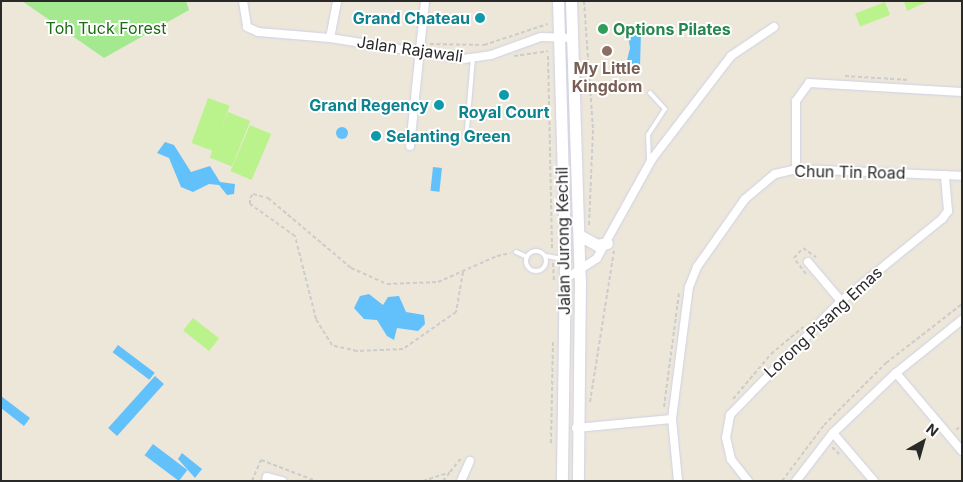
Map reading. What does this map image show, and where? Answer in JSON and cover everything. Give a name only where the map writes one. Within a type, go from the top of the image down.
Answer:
[{"type":"main road","name":"Jalan Jurong Kechil","points":[[558,1],[556,36],[565,259],[562,481]]},
{"type":"main road","name":"Jalan Jurong Kechil","points":[[571,1],[571,38],[584,233],[580,272],[576,428],[578,481]]},
{"type":"main road","points":[[558,89],[566,81],[575,88]]},
{"type":"main road","points":[[584,233],[597,245],[610,246]]},
{"type":"street","name":"Jalan Rajawali","points":[[243,1],[247,27],[258,32],[330,38],[421,53],[473,57],[556,36],[571,38]]},
{"type":"street","points":[[330,38],[337,1]]},
{"type":"street","points":[[410,146],[425,1]]},
{"type":"street","name":"Jalan Jurong Kechil","points":[[580,272],[610,246],[650,164],[731,56],[774,27]]},
{"type":"street","points":[[796,169],[796,101],[809,83],[962,92]]},
{"type":"street","name":"Chun Tin Road","points":[[678,481],[668,420],[689,287],[697,267],[751,194],[775,174],[796,169],[962,176]]},
{"type":"street","name":"Lorong Pisang Emas","points":[[748,481],[731,459],[726,438],[730,415],[841,301],[942,219],[948,210],[945,175]]},
{"type":"street","points":[[808,262],[841,301]]},
{"type":"street","points":[[565,279],[580,272]]},
{"type":"street","points":[[796,481],[833,433],[896,373],[962,320]]},
{"type":"street","points":[[896,373],[962,451]]},
{"type":"street","points":[[576,428],[668,420]]},
{"type":"street","points":[[833,433],[874,481]]},
{"type":"street","points":[[461,481],[467,459]]},
{"type":"street","points":[[267,479],[282,481]]},
{"type":"lane","points":[[467,129],[473,57]]},
{"type":"lane","points":[[650,93],[665,109],[648,135],[650,164]]},
{"type":"lane","points":[[527,257],[536,250],[546,256],[565,259]]},
{"type":"lane","points":[[516,252],[527,257]]},
{"type":"lane","points":[[527,257],[529,268],[536,271],[546,264],[546,256]]},
{"type":"path","points":[[584,1],[584,26],[593,130],[584,233]]},
{"type":"path","points":[[422,44],[475,46],[548,26]]},
{"type":"path","points":[[548,51],[554,290]]},
{"type":"path","points":[[462,272],[456,312],[403,349],[357,351],[332,345],[316,319],[295,236],[250,204],[250,198],[253,194],[268,198],[351,268],[387,284],[438,282],[462,272],[516,252]]},
{"type":"path","points":[[589,408],[610,246]]},
{"type":"path","points":[[668,420],[671,336],[681,282]]},
{"type":"path","points":[[782,481],[848,400],[886,363],[962,304]]},
{"type":"path","points":[[552,447],[554,332]]},
{"type":"path","points":[[443,481],[450,472],[467,459]]},
{"type":"path","points":[[423,481],[450,472]]},
{"type":"green space","name":"Toh Tuck Forest","points":[[22,1],[186,1],[189,10],[104,58]]},
{"type":"green space","points":[[904,1],[929,1],[907,11]]},
{"type":"green space","points":[[885,2],[890,15],[860,27],[855,13]]},
{"type":"green space","points":[[208,98],[230,106],[213,151],[192,143]]},
{"type":"green space","points":[[228,112],[250,121],[232,166],[210,157]]},
{"type":"green space","points":[[250,125],[271,134],[252,180],[230,171]]},
{"type":"green space","points":[[193,318],[219,338],[209,351],[183,331]]},
{"type":"water","points":[[633,25],[641,32],[640,67],[628,67],[627,60],[630,48],[627,30]]},
{"type":"water","points":[[340,127],[344,127],[348,133],[344,139],[340,139],[336,135],[336,131]]},
{"type":"water","points":[[165,142],[174,145],[191,172],[210,166],[220,182],[235,184],[234,194],[227,195],[219,185],[209,184],[193,192],[181,187],[169,158],[157,153]]},
{"type":"water","points":[[433,167],[442,168],[439,192],[430,191]]},
{"type":"water","points":[[369,294],[383,305],[388,297],[399,296],[406,312],[424,315],[425,324],[418,331],[397,328],[394,340],[387,336],[377,320],[364,319],[354,308],[360,296]]},
{"type":"water","points":[[118,345],[155,373],[149,380],[113,352]]},
{"type":"water","points":[[155,376],[164,384],[117,436],[108,428]]},
{"type":"water","points":[[1,396],[30,418],[24,426],[1,408]]},
{"type":"water","points":[[153,444],[187,470],[179,481],[145,455]]},
{"type":"water","points":[[182,453],[202,469],[195,478],[178,459]]},
{"type":"place","name":"Grand Chateau","points":[[480,18]]},
{"type":"place","name":"Options Pilates","points":[[603,29]]},
{"type":"place","name":"My Little Kingdom","points":[[607,51]]},
{"type":"place","name":"Royal Court","points":[[504,95]]},
{"type":"place","name":"Grand Regency","points":[[439,105]]},
{"type":"place","name":"Selanting Green","points":[[376,136]]}]
